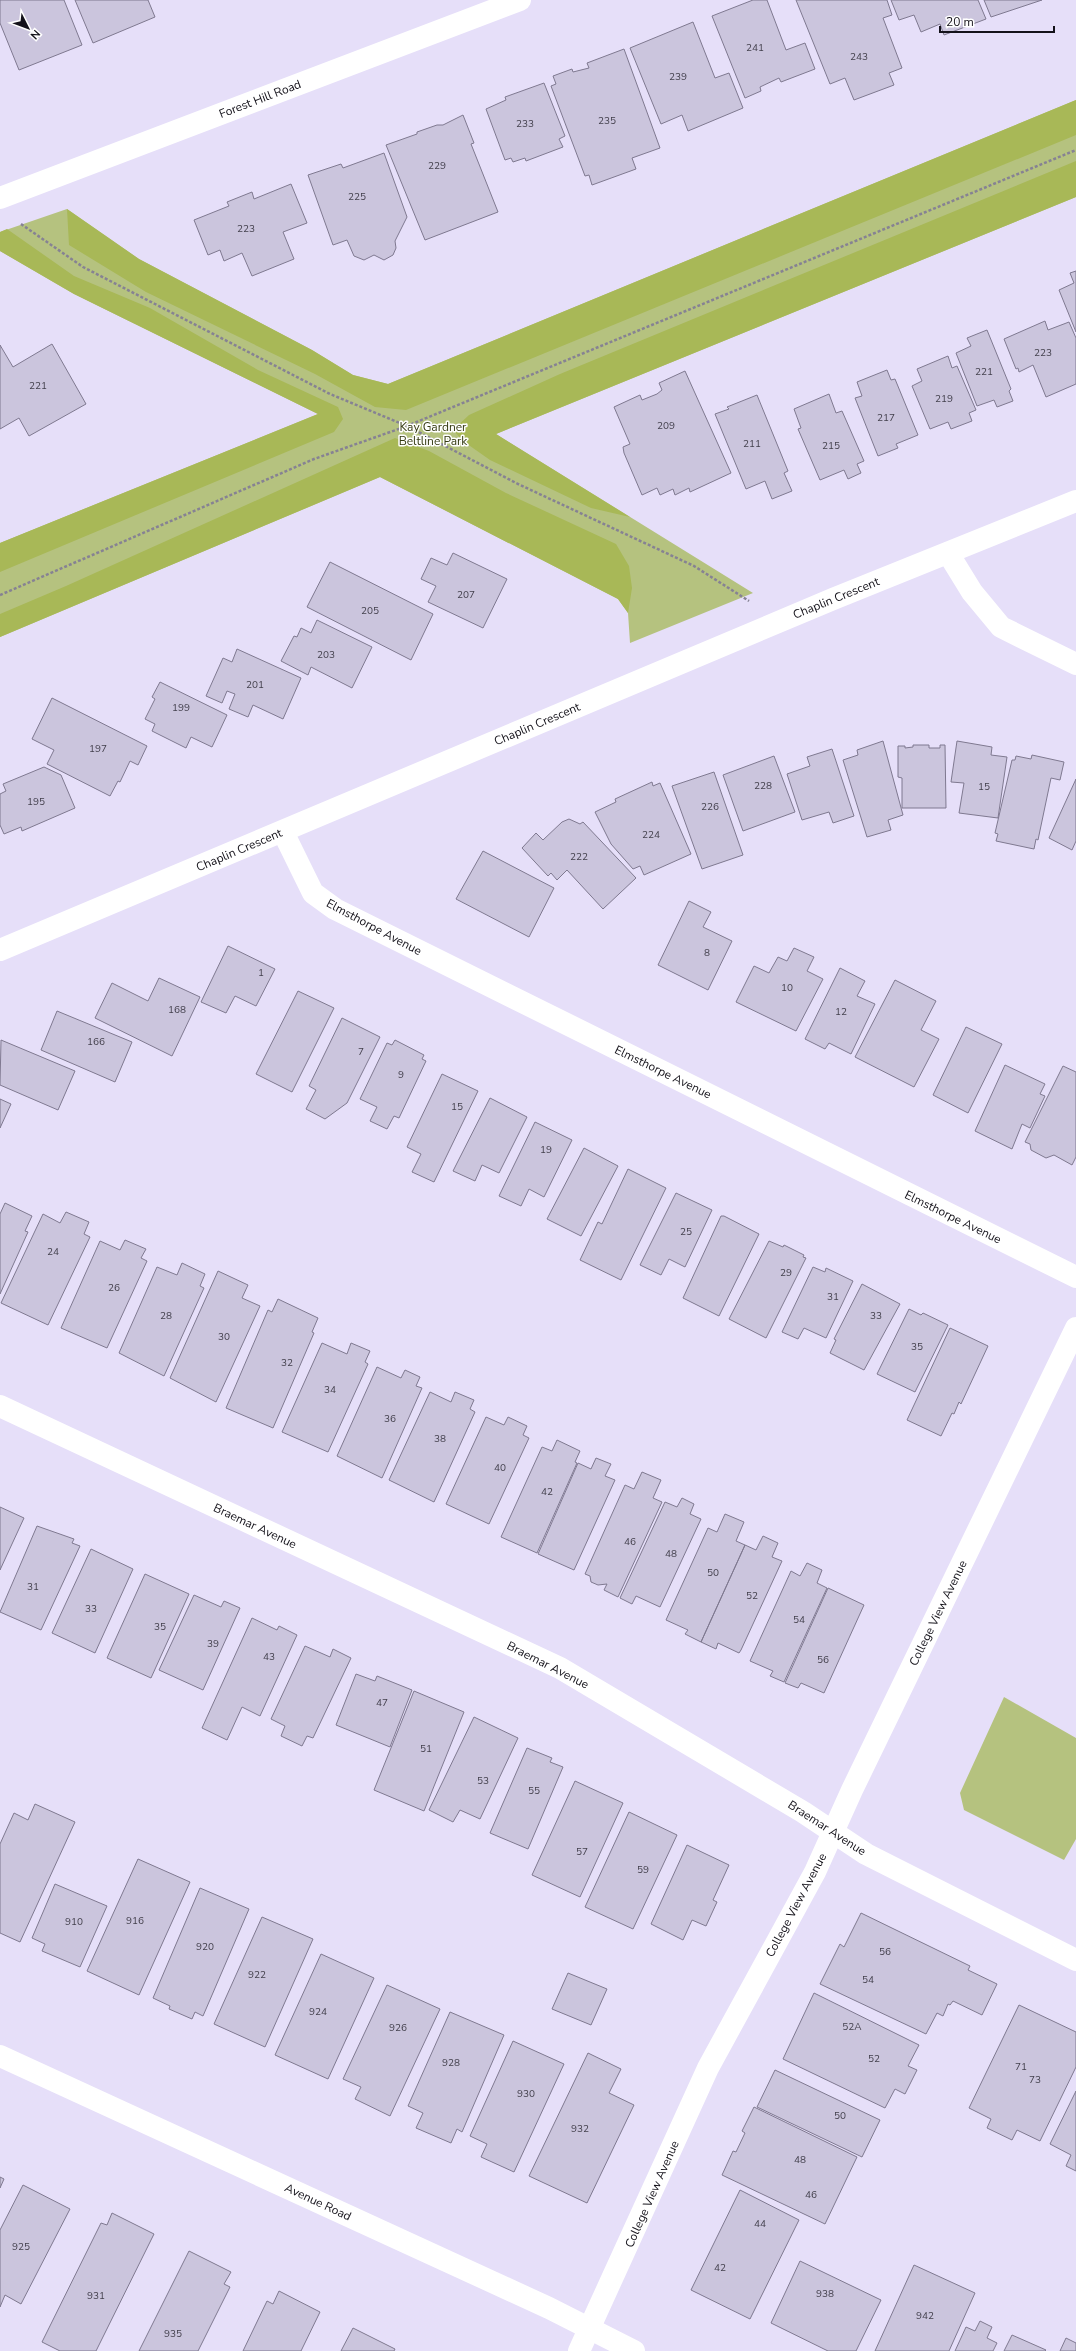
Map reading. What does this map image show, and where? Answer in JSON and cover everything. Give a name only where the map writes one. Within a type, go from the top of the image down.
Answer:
[{"type":"street","name":"Forest Hill Road","points":[[0,198],[520,0]]},
{"type":"street","name":"Chaplin Crescent","points":[[0,950],[761,630],[1076,502]]},
{"type":"street","points":[[948,553],[972,592],[1001,627],[1076,664]]},
{"type":"street","name":"Elmsthorpe Avenue","points":[[283,832],[313,893],[334,909],[1076,1278]]},
{"type":"street","name":"College View Avenue","points":[[579,2351],[708,2068],[815,1872],[855,1783],[1076,1328]]},
{"type":"street","name":"Braemar Avenue","points":[[0,1406],[560,1668],[834,1832],[866,1854],[1076,1960]]},
{"type":"street","name":"Avenue Road","points":[[0,2056],[634,2351]]},
{"type":"path","points":[[0,595],[314,459],[407,426],[1076,150]]},
{"type":"path","points":[[15,220],[83,267],[330,394],[407,426],[518,484],[694,566],[748,599],[761,630]]},
{"type":"green space","name":"Kay Gardner Beltline Park","points":[[1076,100],[1076,197],[496,434],[753,593],[630,643],[628,613],[618,599],[380,477],[0,637],[0,543],[318,414],[74,294],[0,251],[0,232],[67,209],[139,259],[312,350],[353,375],[388,384]]},
{"type":"green space","points":[[1076,100],[1076,135],[406,410],[375,407],[315,374],[146,292],[69,245],[67,209],[139,259],[312,350],[353,375],[388,384]]},
{"type":"green space","points":[[1076,161],[1076,197],[496,434],[630,517],[591,508],[490,460],[463,441],[453,430],[469,415],[560,374]]},
{"type":"green space","points":[[7,229],[74,276],[150,308],[258,370],[338,407],[343,419],[334,432],[0,572],[0,543],[318,414],[74,294],[0,251],[0,232]]},
{"type":"green space","points":[[395,438],[429,451],[506,493],[616,544],[629,566],[632,588],[628,613],[618,599],[380,477],[0,637],[0,614],[66,586]]},
{"type":"green space","points":[[1004,1697],[1076,1738],[1076,1839],[1064,1860],[964,1810],[960,1793]]},
{"type":"building","points":[[0,0],[64,0],[82,45],[19,70],[0,23]]},
{"type":"building","points":[[75,0],[148,0],[155,17],[93,43]]},
{"type":"building","points":[[753,0],[767,0],[786,50],[805,43],[815,69],[781,82],[779,78],[760,87],[761,91],[745,98],[712,16]]},
{"type":"building","points":[[796,0],[887,0],[892,15],[883,18],[902,68],[889,73],[894,85],[854,100],[845,78],[830,84]]},
{"type":"building","points":[[891,0],[978,0],[986,19],[944,35],[940,24],[921,32],[914,15],[899,20]]},
{"type":"building","points":[[984,0],[1042,0],[991,17]]},
{"type":"building","points":[[693,22],[715,78],[729,73],[743,108],[688,131],[682,115],[661,124],[630,48]]},
{"type":"building","points":[[624,49],[660,148],[632,158],[636,169],[592,185],[589,175],[585,176],[551,86],[556,84],[553,76],[572,69],[573,72],[589,68],[587,63]]},
{"type":"building","points":[[544,83],[565,136],[559,139],[563,147],[526,161],[525,158],[513,162],[511,158],[505,160],[486,109],[506,100],[505,97]]},
{"type":"building","points":[[463,115],[474,143],[471,144],[498,212],[425,240],[386,145],[417,134],[417,132],[437,125],[443,125]]},
{"type":"building","points":[[384,153],[407,217],[395,241],[396,248],[393,255],[384,260],[374,255],[364,260],[354,256],[347,240],[333,245],[308,175],[341,164],[343,168]]},
{"type":"building","points":[[291,184],[307,223],[283,232],[294,259],[252,276],[242,253],[224,261],[220,250],[208,255],[194,220],[229,206],[227,202],[252,192],[254,199]]},
{"type":"building","points":[[1076,271],[1076,332],[1059,290],[1074,283],[1070,273]]},
{"type":"building","points":[[1045,321],[1048,330],[1069,322],[1076,338],[1076,384],[1046,397],[1033,365],[1019,372],[1018,368],[1016,369],[1004,339]]},
{"type":"building","points":[[987,330],[1011,389],[1009,391],[1013,401],[997,407],[994,400],[977,406],[956,353],[971,346],[967,338]]},
{"type":"building","points":[[52,344],[86,404],[29,436],[19,418],[0,429],[0,345],[13,367]]},
{"type":"building","points":[[948,356],[952,368],[957,366],[976,410],[969,413],[972,421],[951,429],[948,422],[930,429],[912,386],[922,381],[917,369]]},
{"type":"building","points":[[887,370],[891,380],[895,379],[918,435],[896,444],[898,448],[878,456],[855,398],[862,396],[857,382]]},
{"type":"building","points":[[685,371],[731,473],[690,492],[689,488],[675,495],[673,489],[660,495],[657,488],[642,495],[624,453],[623,447],[630,444],[614,407],[640,395],[642,400],[657,394],[662,390],[659,383]]},
{"type":"building","points":[[829,394],[836,413],[842,411],[864,461],[857,464],[861,473],[848,479],[844,470],[820,480],[798,429],[801,428],[794,409]]},
{"type":"building","points":[[757,395],[788,471],[784,473],[792,491],[772,499],[765,481],[746,489],[715,414],[729,409],[727,407]]},
{"type":"building","points":[[453,553],[507,579],[483,628],[428,602],[436,586],[421,579],[431,558],[447,565]]},
{"type":"building","points":[[330,562],[433,614],[411,660],[307,607]]},
{"type":"building","points":[[317,620],[372,647],[352,688],[311,667],[308,675],[281,661],[294,636],[297,637],[301,628],[311,633]]},
{"type":"building","points":[[237,649],[301,678],[283,719],[253,705],[248,717],[229,709],[235,694],[227,691],[222,703],[206,696],[223,658],[232,662]]},
{"type":"building","points":[[160,682],[227,715],[212,747],[191,737],[186,748],[152,731],[155,724],[145,719],[155,699],[152,697]]},
{"type":"building","points":[[52,698],[147,746],[138,765],[130,761],[120,782],[118,781],[110,796],[47,764],[54,750],[32,739]]},
{"type":"building","points":[[883,741],[903,815],[888,820],[891,830],[867,837],[843,760],[858,755],[857,750]]},
{"type":"building","points":[[957,741],[992,747],[991,755],[1007,757],[998,818],[959,813],[964,783],[951,782]]},
{"type":"building","points":[[913,745],[929,745],[929,748],[940,748],[940,745],[945,745],[946,808],[902,808],[902,778],[898,777],[898,746],[905,746],[905,748],[913,747]]},
{"type":"building","points":[[832,749],[854,816],[833,823],[829,812],[802,820],[787,774],[810,766],[807,757]]},
{"type":"building","points":[[1032,755],[1064,762],[1060,780],[1051,778],[1038,840],[1036,839],[1034,849],[996,841],[998,834],[995,833],[1012,760],[1015,760],[1016,756],[1031,759]]},
{"type":"building","points":[[774,756],[795,812],[743,831],[723,775]]},
{"type":"building","points":[[44,767],[61,775],[75,808],[22,831],[21,827],[4,834],[0,825],[0,794],[6,791],[3,784]]},
{"type":"building","points":[[714,772],[743,855],[702,869],[672,786]]},
{"type":"building","points":[[1076,779],[1076,841],[1072,850],[1049,838]]},
{"type":"building","points":[[652,782],[653,786],[660,783],[691,854],[644,875],[640,866],[633,869],[611,844],[595,812],[616,802],[615,799]]},
{"type":"building","points":[[569,819],[580,824],[583,822],[636,878],[603,909],[567,870],[557,880],[551,873],[548,876],[522,848],[536,833],[543,840],[562,822]]},
{"type":"building","points":[[483,851],[554,888],[529,937],[456,899]]},
{"type":"building","points":[[689,901],[711,912],[703,927],[732,941],[708,990],[658,965]]},
{"type":"building","points":[[228,946],[275,969],[256,1006],[235,996],[226,1013],[201,1002]]},
{"type":"building","points":[[794,948],[814,957],[807,971],[823,979],[796,1031],[736,1002],[754,966],[769,973],[778,957],[787,961]]},
{"type":"building","points":[[840,968],[865,981],[857,996],[875,1004],[851,1054],[829,1043],[825,1049],[805,1039]]},
{"type":"building","points":[[159,978],[200,997],[172,1056],[95,1018],[112,983],[148,1001]]},
{"type":"building","points":[[895,980],[936,1001],[921,1030],[939,1039],[914,1087],[855,1057]]},
{"type":"building","points":[[298,991],[334,1008],[292,1092],[256,1074]]},
{"type":"building","points":[[57,1011],[132,1042],[115,1082],[41,1050]]},
{"type":"building","points":[[342,1018],[380,1037],[347,1103],[325,1119],[306,1109],[316,1090],[309,1086]]},
{"type":"building","points":[[966,1027],[1002,1044],[968,1113],[933,1095]]},
{"type":"building","points":[[1,1040],[75,1071],[58,1110],[0,1085]]},
{"type":"building","points":[[395,1040],[424,1055],[422,1059],[426,1061],[399,1118],[394,1116],[387,1129],[370,1121],[377,1107],[360,1099],[387,1043],[392,1045]]},
{"type":"building","points":[[1005,1065],[1045,1084],[1040,1094],[1045,1096],[1030,1128],[1022,1124],[1012,1149],[975,1131]]},
{"type":"building","points":[[1063,1066],[1076,1072],[1076,1157],[1072,1165],[1054,1155],[1046,1158],[1031,1150],[1030,1144],[1025,1142]]},
{"type":"building","points":[[442,1074],[478,1091],[434,1182],[412,1172],[421,1154],[407,1147]]},
{"type":"building","points":[[490,1098],[527,1117],[499,1173],[482,1165],[475,1181],[453,1171]]},
{"type":"building","points":[[0,1099],[11,1104],[0,1128]]},
{"type":"building","points":[[535,1122],[572,1140],[544,1197],[529,1189],[521,1206],[499,1196]]},
{"type":"building","points":[[584,1148],[618,1166],[581,1236],[547,1219]]},
{"type":"building","points":[[628,1169],[666,1188],[621,1280],[580,1260],[598,1222],[602,1224]]},
{"type":"building","points":[[676,1193],[712,1210],[685,1267],[669,1259],[661,1275],[640,1265]]},
{"type":"building","points":[[5,1203],[32,1216],[25,1231],[28,1232],[0,1294],[0,1214]]},
{"type":"building","points":[[66,1212],[89,1222],[84,1234],[90,1237],[48,1325],[1,1303],[43,1214],[60,1223]]},
{"type":"building","points":[[721,1216],[724,1216],[759,1234],[719,1316],[683,1298]]},
{"type":"building","points":[[125,1240],[146,1249],[141,1258],[147,1261],[107,1348],[61,1328],[100,1241],[120,1250]]},
{"type":"building","points":[[769,1241],[783,1247],[784,1245],[804,1255],[803,1257],[806,1258],[766,1338],[729,1319]]},
{"type":"building","points":[[182,1263],[205,1274],[200,1286],[204,1288],[164,1376],[119,1353],[157,1267],[177,1275]]},
{"type":"building","points":[[813,1267],[825,1272],[826,1268],[853,1281],[826,1338],[804,1328],[798,1339],[782,1332]]},
{"type":"building","points":[[218,1271],[248,1285],[242,1298],[260,1306],[216,1402],[170,1378]]},
{"type":"building","points":[[862,1284],[900,1304],[864,1370],[830,1353],[836,1340],[834,1339]]},
{"type":"building","points":[[278,1299],[318,1318],[312,1332],[314,1333],[273,1428],[226,1408],[268,1310],[272,1312]]},
{"type":"building","points":[[909,1309],[921,1315],[923,1313],[948,1325],[915,1392],[877,1374]]},
{"type":"building","points":[[950,1328],[988,1346],[961,1404],[959,1402],[954,1414],[952,1413],[941,1436],[907,1420]]},
{"type":"building","points":[[322,1343],[347,1354],[351,1343],[370,1351],[365,1362],[368,1364],[328,1452],[282,1432]]},
{"type":"building","points":[[377,1367],[401,1378],[405,1370],[420,1377],[416,1386],[422,1388],[382,1478],[337,1456]]},
{"type":"building","points":[[430,1392],[451,1402],[455,1392],[474,1400],[470,1409],[475,1412],[434,1502],[389,1480]]},
{"type":"building","points":[[486,1417],[504,1425],[508,1417],[527,1426],[523,1435],[529,1438],[489,1524],[446,1504]]},
{"type":"building","points":[[557,1440],[580,1451],[575,1462],[577,1463],[537,1553],[501,1537],[542,1447],[552,1451]]},
{"type":"building","points":[[596,1458],[611,1464],[605,1476],[615,1480],[574,1570],[538,1554],[578,1463],[591,1469]]},
{"type":"building","points":[[642,1472],[661,1480],[653,1498],[662,1502],[618,1597],[604,1590],[607,1584],[598,1585],[591,1582],[590,1576],[585,1574],[625,1485],[634,1489]]},
{"type":"building","points":[[682,1498],[694,1504],[690,1514],[701,1519],[660,1607],[636,1596],[632,1604],[620,1598],[665,1502],[677,1507]]},
{"type":"building","points":[[0,1507],[24,1518],[0,1570]]},
{"type":"building","points":[[725,1514],[744,1522],[736,1541],[745,1545],[701,1642],[685,1634],[688,1630],[666,1620],[708,1528],[717,1532]]},
{"type":"building","points":[[37,1526],[74,1539],[72,1543],[80,1546],[41,1630],[0,1612]]},
{"type":"building","points":[[763,1536],[778,1543],[772,1557],[782,1561],[741,1650],[739,1653],[718,1643],[716,1649],[701,1642],[745,1545],[756,1550]]},
{"type":"building","points":[[91,1549],[133,1569],[95,1653],[52,1633]]},
{"type":"building","points":[[807,1563],[822,1570],[817,1583],[827,1588],[784,1682],[770,1676],[773,1671],[750,1661],[791,1571],[800,1576]]},
{"type":"building","points":[[145,1574],[189,1594],[151,1678],[107,1658]]},
{"type":"building","points":[[828,1588],[864,1605],[824,1693],[801,1683],[798,1688],[785,1683]]},
{"type":"building","points":[[194,1595],[221,1607],[224,1601],[240,1608],[203,1690],[159,1670]]},
{"type":"building","points":[[252,1618],[277,1630],[279,1626],[297,1635],[260,1716],[242,1707],[227,1740],[202,1728]]},
{"type":"building","points":[[305,1646],[330,1657],[333,1649],[351,1658],[313,1738],[307,1736],[302,1746],[281,1736],[285,1726],[271,1719]]},
{"type":"building","points":[[356,1674],[375,1681],[377,1676],[412,1690],[390,1747],[336,1725]]},
{"type":"building","points":[[414,1691],[464,1712],[424,1811],[374,1790]]},
{"type":"building","points":[[474,1717],[518,1738],[480,1819],[460,1810],[453,1822],[429,1810]]},
{"type":"building","points":[[527,1748],[552,1758],[550,1762],[563,1767],[528,1849],[490,1833]]},
{"type":"building","points":[[575,1781],[623,1803],[580,1897],[532,1875]]},
{"type":"building","points":[[35,1804],[75,1822],[20,1942],[0,1933],[0,1844],[14,1813],[28,1820]]},
{"type":"building","points":[[629,1812],[677,1835],[633,1929],[585,1907]]},
{"type":"building","points":[[687,1845],[729,1865],[713,1900],[717,1902],[706,1926],[692,1920],[683,1940],[651,1924]]},
{"type":"building","points":[[138,1859],[190,1882],[139,1995],[87,1971]]},
{"type":"building","points":[[55,1884],[107,1906],[80,1967],[42,1951],[45,1944],[32,1938]]},
{"type":"building","points":[[200,1888],[249,1909],[203,2016],[195,2012],[192,2019],[169,2009],[170,2006],[153,1998]]},
{"type":"building","points":[[861,1913],[970,1966],[968,1970],[997,1984],[982,2015],[953,2001],[950,2005],[948,2004],[943,2016],[937,2013],[926,2034],[820,1984],[840,1944],[844,1947]]},
{"type":"building","points":[[262,1917],[313,1939],[265,2047],[214,2024]]},
{"type":"building","points":[[321,1954],[374,1978],[328,2079],[275,2055]]},
{"type":"building","points":[[568,1973],[607,1989],[591,2025],[552,2009]]},
{"type":"building","points":[[387,1985],[440,2009],[390,2116],[355,2099],[361,2087],[343,2079]]},
{"type":"building","points":[[814,1993],[919,2045],[908,2066],[917,2070],[905,2094],[895,2089],[885,2108],[783,2059]]},
{"type":"building","points":[[1019,2005],[1076,2032],[1076,2067],[1040,2141],[1017,2130],[1012,2140],[987,2128],[991,2119],[969,2108]]},
{"type":"building","points":[[450,2012],[504,2035],[462,2132],[457,2129],[451,2143],[416,2128],[423,2113],[408,2106]]},
{"type":"building","points":[[513,2041],[564,2064],[514,2172],[481,2157],[487,2144],[470,2136]]},
{"type":"building","points":[[588,2053],[621,2069],[609,2093],[634,2105],[587,2203],[529,2176]]},
{"type":"building","points":[[775,2070],[880,2120],[862,2157],[757,2107]]},
{"type":"building","points":[[1076,2091],[1076,2171],[1066,2166],[1071,2155],[1050,2144]]},
{"type":"building","points":[[754,2107],[857,2157],[825,2224],[722,2175],[733,2151],[736,2152],[745,2133],[742,2131]]},
{"type":"building","points":[[0,2177],[4,2179],[0,2188]]},
{"type":"building","points":[[23,2185],[70,2209],[21,2304],[5,2295],[0,2307],[0,2230]]},
{"type":"building","points":[[740,2190],[799,2220],[750,2319],[691,2290]]},
{"type":"building","points":[[112,2213],[154,2234],[96,2351],[60,2351],[42,2342],[101,2223],[107,2225]]},
{"type":"building","points":[[189,2251],[231,2272],[224,2284],[230,2287],[198,2351],[139,2351]]},
{"type":"building","points":[[800,2261],[881,2300],[856,2351],[828,2351],[771,2323]]},
{"type":"building","points":[[914,2265],[975,2293],[949,2351],[875,2351]]},
{"type":"building","points":[[279,2291],[320,2312],[301,2351],[243,2351],[267,2301],[273,2304]]},
{"type":"building","points":[[980,2321],[992,2327],[987,2338],[997,2343],[993,2351],[955,2351],[966,2327],[975,2331]]},
{"type":"building","points":[[353,2328],[395,2349],[394,2351],[341,2351]]},
{"type":"building","points":[[1012,2335],[1046,2350],[1004,2351]]},
{"type":"building","points":[[1066,2338],[1076,2343],[1076,2351],[1060,2351]]}]
